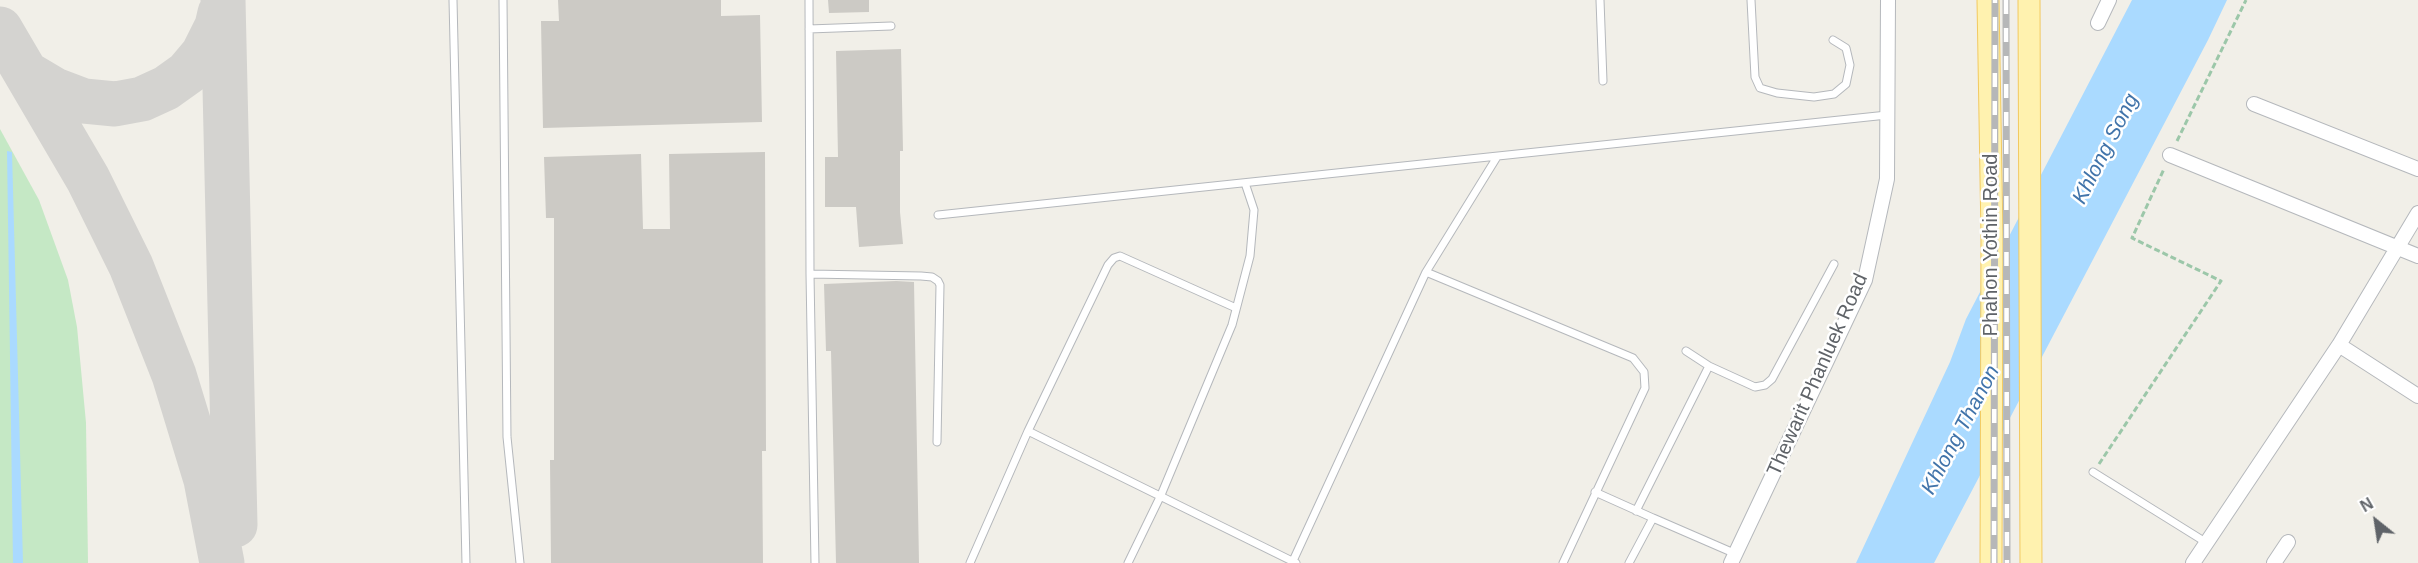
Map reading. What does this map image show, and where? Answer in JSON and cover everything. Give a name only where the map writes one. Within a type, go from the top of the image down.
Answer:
[{"type":"main road","name":"Phahon Yothin Road","points":[[1988,0],[1992,236],[1991,555]]},
{"type":"main road","name":"Phahon Yothin Road","points":[[2029,0],[2031,563]]},
{"type":"street","name":"Thewarit Phanluek Road","points":[[1734,558],[1865,280],[1887,179],[1888,0]]},
{"type":"street","points":[[2098,23],[2109,0]]},
{"type":"street","points":[[2254,104],[2418,169]]},
{"type":"street","points":[[2170,155],[2418,256]]},
{"type":"street","points":[[2211,563],[2200,554],[2339,345],[2418,213]]},
{"type":"street","points":[[2339,345],[2418,396]]},
{"type":"street","points":[[2274,563],[2288,542]]},
{"type":"lane","points":[[453,0],[465,563]]},
{"type":"lane","points":[[503,0],[507,437],[519,563]]},
{"type":"lane","points":[[809,0],[810,274],[815,563]]},
{"type":"lane","points":[[1600,0],[1603,81]]},
{"type":"lane","points":[[1751,0],[1755,77],[1760,88],[1776,93],[1814,97],[1834,94],[1846,84],[1850,65],[1846,48],[1833,40]]},
{"type":"lane","points":[[809,29],[891,26]]},
{"type":"lane","points":[[938,215],[1887,114]]},
{"type":"lane","points":[[1028,431],[1294,562],[1426,272],[1497,157]]},
{"type":"lane","points":[[1128,563],[1161,495],[1232,325],[1250,256],[1254,210],[1245,183]]},
{"type":"lane","points":[[970,563],[1028,431],[1108,265],[1114,258],[1120,256],[1236,308]]},
{"type":"lane","points":[[1686,351],[1709,366],[1755,387],[1765,386],[1772,379],[1834,264]]},
{"type":"lane","points":[[1426,272],[1633,358],[1644,372],[1645,388],[1563,563]]},
{"type":"lane","points":[[810,274],[921,276],[932,277],[938,281],[940,285],[937,442]]},
{"type":"lane","points":[[1636,511],[1709,366]]},
{"type":"lane","points":[[2093,472],[2200,554]]},
{"type":"lane","points":[[1595,492],[1734,558]]},
{"type":"lane","points":[[1629,563],[1653,518]]},
{"type":"path","points":[[2093,472],[2221,281],[2132,238],[2246,0]]},
{"type":"green space","points":[[0,129],[39,200],[68,280],[77,327],[86,423],[88,563],[0,563]]},
{"type":"water","points":[[2132,0],[2227,0],[1934,563],[1856,563],[1950,362],[1966,319]]},
{"type":"water","points":[[7,151],[12,152],[23,563],[13,563]]},
{"type":"building","points":[[558,0],[721,0],[721,16],[760,15],[762,122],[543,128],[541,21],[559,21]]},
{"type":"building","points":[[828,0],[869,0],[869,12],[829,13]]},
{"type":"building","points":[[901,49],[903,151],[900,151],[900,212],[903,244],[859,247],[856,207],[825,207],[825,157],[838,157],[836,51]]},
{"type":"building","points":[[765,152],[766,451],[762,451],[763,563],[551,563],[550,460],[554,460],[554,218],[546,218],[544,157],[641,154],[643,229],[670,229],[669,154]]},
{"type":"building","points":[[914,282],[919,563],[836,563],[831,351],[826,351],[824,284]]},
{"type":"taxiway","points":[[223,0],[235,525]]},
{"type":"taxiway","points":[[28,74],[55,90],[84,101],[115,104],[142,99],[166,88],[187,73],[203,54],[217,26],[220,13]]},
{"type":"taxiway","points":[[0,29],[88,179],[131,266],[174,375],[206,480],[222,563]]},
{"type":"railway","points":[[1994,563],[1995,0]]},
{"type":"railway","points":[[2006,0],[2007,563]]},
{"type":"water label","name":"Khlong Song","points":[[2106,149]]},
{"type":"water label","name":"Khlong Thanon","points":[[1961,430]]}]
